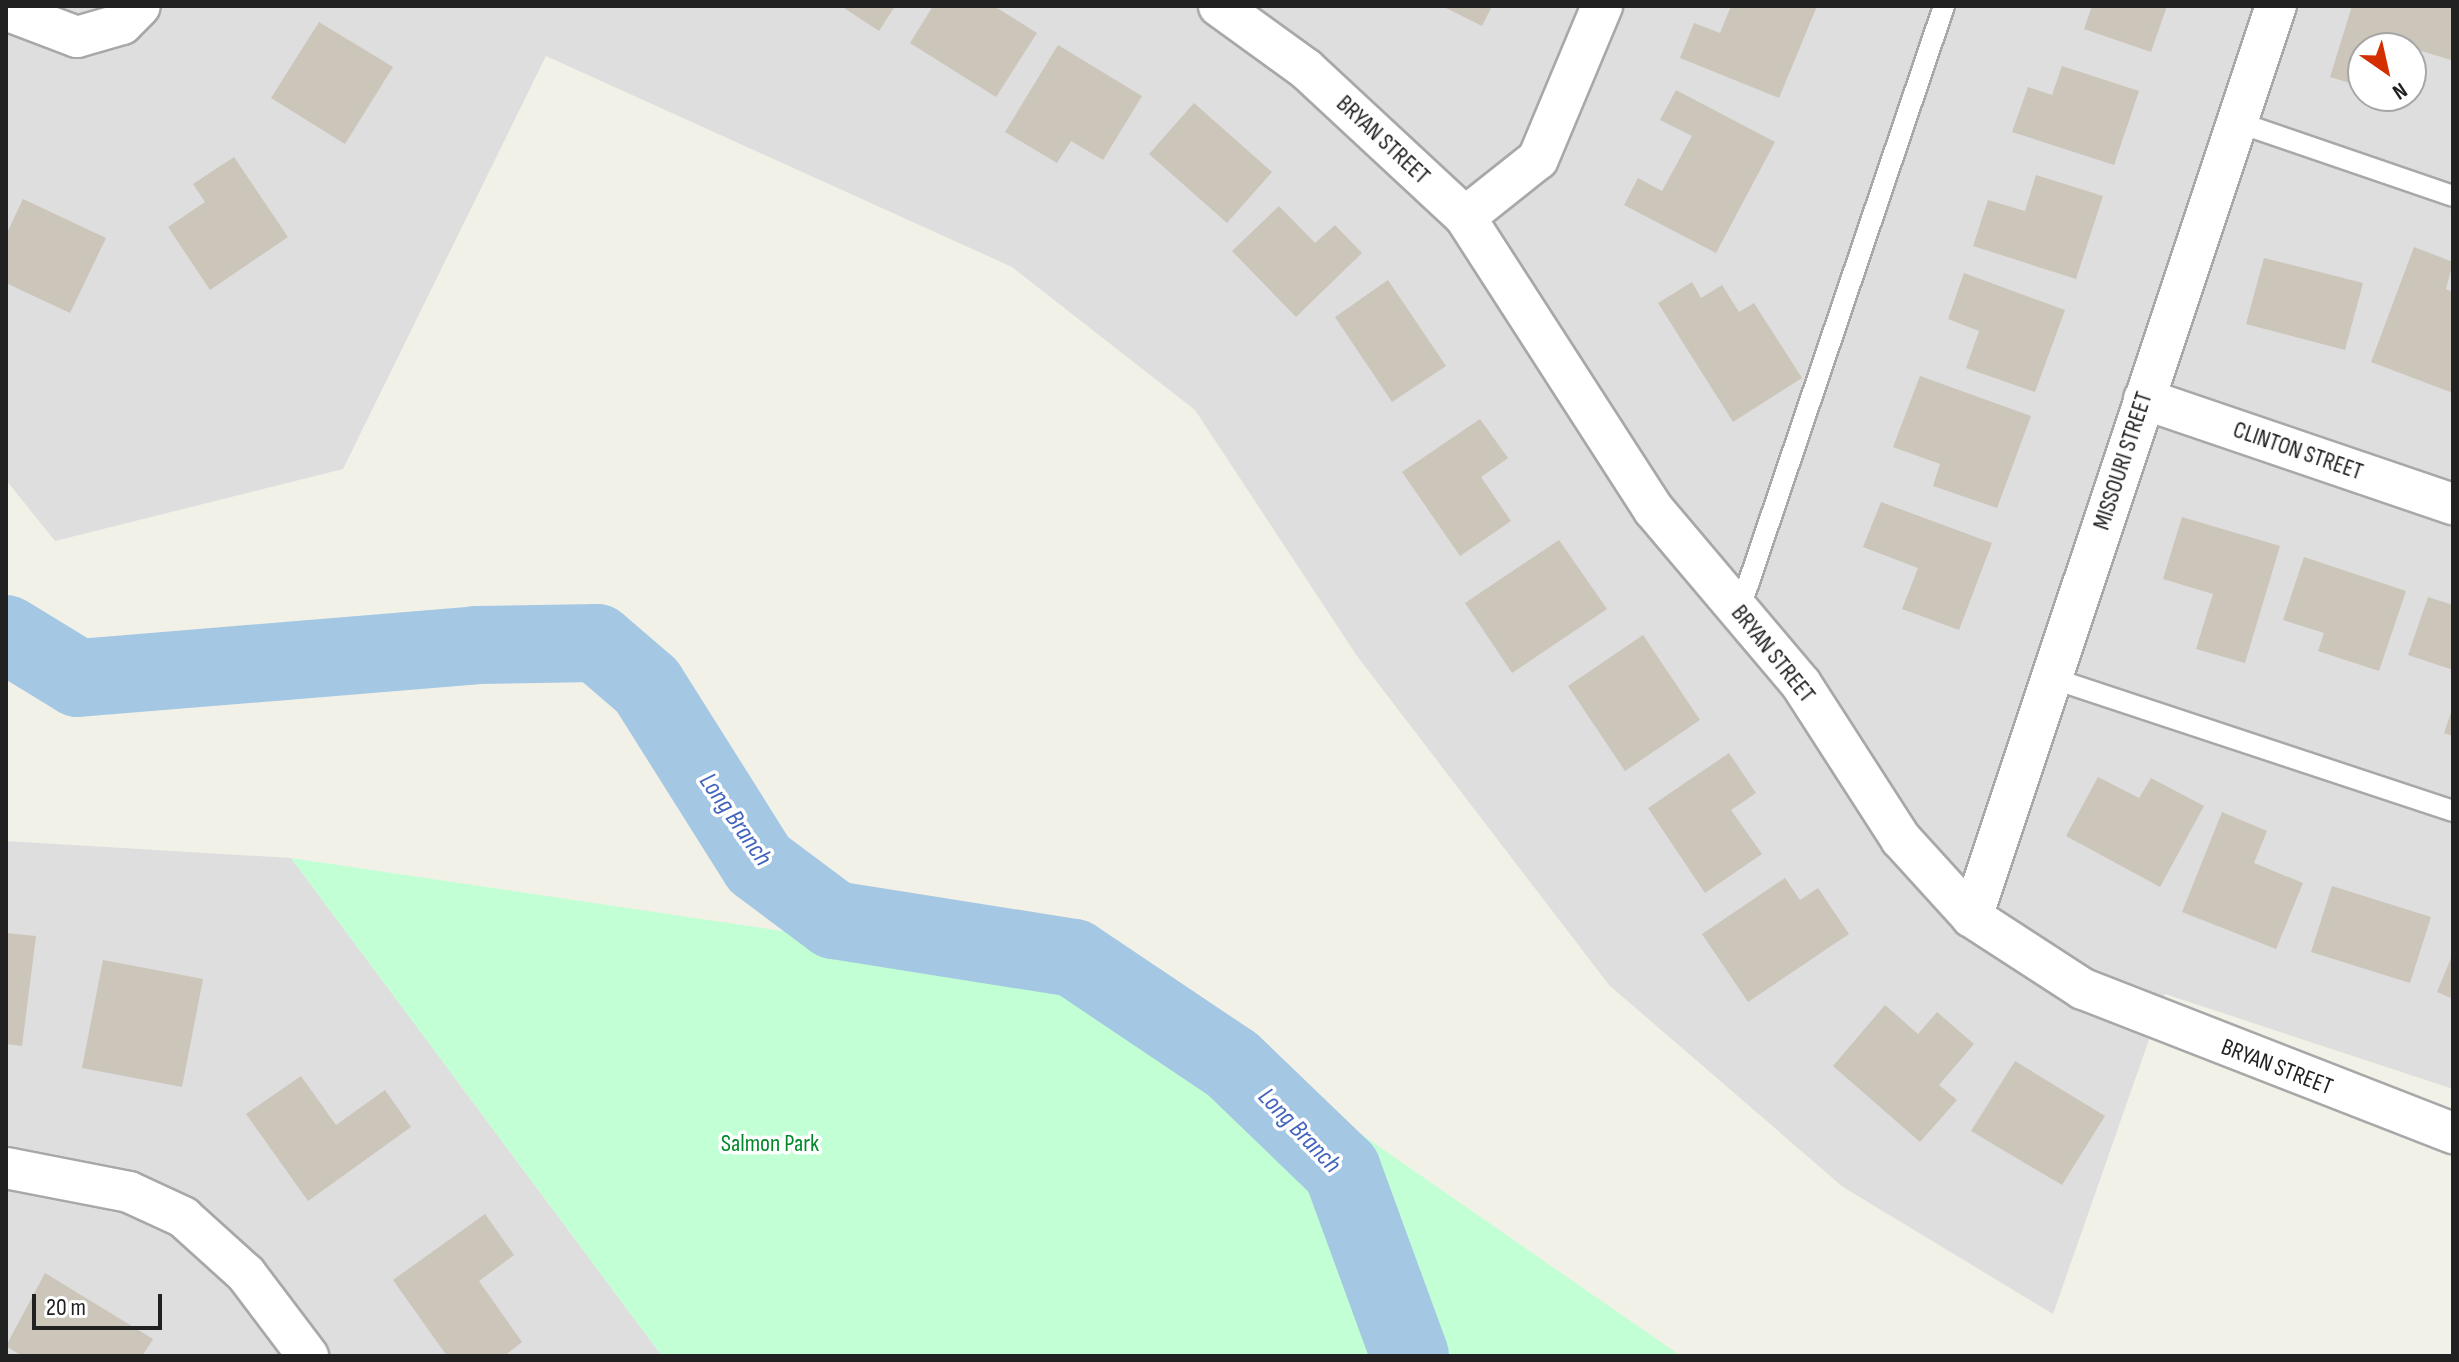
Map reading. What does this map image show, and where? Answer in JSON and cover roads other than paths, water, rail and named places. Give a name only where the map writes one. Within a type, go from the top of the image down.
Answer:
[{"type":"street","points":[[6,10],[77,37],[122,24],[140,6]]},
{"type":"street","name":"BRYAN STREET","points":[[1219,6],[1306,69],[1465,217],[1654,510],[1801,684],[1901,839],[1972,917],[2083,989],[2453,1133]]},
{"type":"street","points":[[1465,217],[1538,159],[1602,6]]},
{"type":"street","name":"MISSOURI STREET","points":[[1972,917],[2276,6]]},
{"type":"street","name":"CLINTON STREET","points":[[2144,399],[2453,504]]},
{"type":"street","points":[[6,1168],[129,1192],[183,1217],[246,1274],[308,1356]]},
{"type":"lane","points":[[1739,611],[1944,6]]},
{"type":"lane","points":[[2237,122],[2453,196]]},
{"type":"lane","points":[[2051,678],[2453,811]]},
{"type":"waterway","name":"Long Branch","points":[[6,634],[78,678],[476,645],[597,643],[647,686],[759,864],[834,920],[1074,958],[1232,1064],[1342,1170],[1410,1356]]},
{"type":"park label","name":"Salmon Park","points":[[770,1144]]}]
